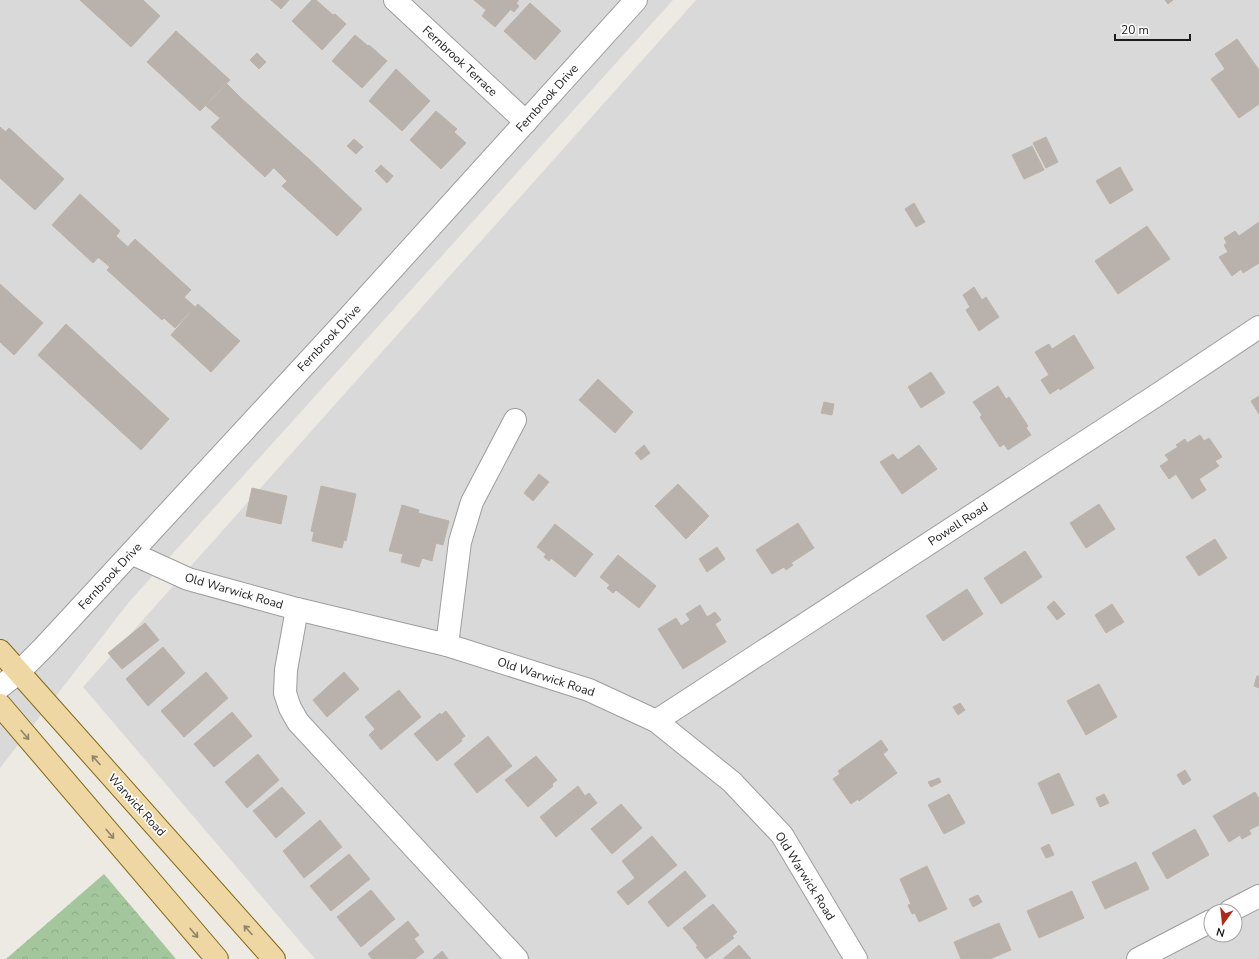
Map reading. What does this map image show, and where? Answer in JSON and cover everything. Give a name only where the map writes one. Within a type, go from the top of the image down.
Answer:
[{"type":"main road","name":"Warwick Road","points":[[0,651],[274,959]]},
{"type":"main road","points":[[0,705],[217,959]]},
{"type":"street","name":"Fernbrook Terrace","points":[[395,0],[526,122]]},
{"type":"street","name":"Fernbrook Drive","points":[[0,687],[18,673],[44,647],[343,323],[636,0]]},
{"type":"street","name":"Powell Road","points":[[656,721],[1259,327]]},
{"type":"street","points":[[447,645],[460,542],[472,502],[515,420]]},
{"type":"street","name":"Old Warwick Road","points":[[131,553],[188,579],[297,609],[447,645],[589,690],[656,721],[732,782],[782,836],[856,959]]},
{"type":"street","points":[[297,609],[286,670],[285,693],[290,708],[298,722],[517,959]]},
{"type":"street","points":[[1243,904],[1259,896]]},
{"type":"street","points":[[1138,959],[1203,925]]},
{"type":"shaded area","points":[[0,0],[673,0],[129,602],[0,768]]},
{"type":"shaded area","points":[[696,0],[1259,0],[1259,959],[315,959],[83,687]]},
{"type":"green space","points":[[104,874],[176,959],[6,959]]},
{"type":"building","points":[[80,0],[143,0],[160,16],[131,47]]},
{"type":"building","points":[[271,0],[289,0],[281,9]]},
{"type":"building","points":[[312,0],[316,0],[346,24],[322,50],[292,21]]},
{"type":"building","points":[[474,0],[519,0],[495,27],[482,16],[486,10]]},
{"type":"building","points":[[1165,0],[1173,0],[1168,4]]},
{"type":"building","points":[[516,3],[519,6],[514,12],[510,9]]},
{"type":"building","points":[[530,3],[561,31],[535,60],[504,31]]},
{"type":"building","points":[[176,31],[230,80],[200,111],[147,62]]},
{"type":"building","points":[[355,35],[387,61],[362,88],[332,61]]},
{"type":"building","points":[[1237,39],[1259,70],[1259,104],[1239,118],[1211,79],[1225,69],[1215,54]]},
{"type":"building","points":[[257,53],[266,62],[259,69],[250,60]]},
{"type":"building","points":[[396,69],[430,101],[402,131],[369,101]]},
{"type":"building","points":[[227,84],[241,98],[220,118],[206,106]]},
{"type":"building","points":[[241,98],[294,146],[265,177],[211,127]]},
{"type":"building","points":[[436,111],[457,129],[454,132],[466,143],[441,169],[410,140]]},
{"type":"building","points":[[0,127],[6,132],[0,138]]},
{"type":"building","points":[[9,128],[64,179],[35,210],[0,178],[0,138]]},
{"type":"building","points":[[1046,137],[1058,162],[1046,168],[1033,143]]},
{"type":"building","points":[[354,139],[363,147],[356,154],[347,146]]},
{"type":"building","points":[[294,146],[310,160],[287,181],[274,168]]},
{"type":"building","points":[[1032,146],[1044,170],[1024,179],[1012,155]]},
{"type":"building","points":[[310,160],[362,209],[337,236],[282,186]]},
{"type":"building","points":[[381,165],[393,176],[387,183],[375,171]]},
{"type":"building","points":[[1120,167],[1133,190],[1110,204],[1096,181]]},
{"type":"building","points":[[80,194],[120,231],[116,236],[117,237],[93,263],[52,225]]},
{"type":"building","points":[[914,203],[925,222],[916,227],[905,209]]},
{"type":"building","points":[[1259,222],[1259,263],[1243,273],[1241,269],[1232,276],[1219,257],[1228,252],[1224,245],[1227,243],[1224,238],[1235,231],[1239,236]]},
{"type":"building","points":[[1147,226],[1170,259],[1118,294],[1095,261]]},
{"type":"building","points":[[117,237],[128,247],[110,267],[98,257]]},
{"type":"building","points":[[135,239],[191,290],[162,320],[107,270]]},
{"type":"building","points":[[0,284],[43,323],[14,355],[0,342]]},
{"type":"building","points":[[974,287],[982,300],[986,297],[999,317],[979,331],[966,310],[970,307],[963,295]]},
{"type":"building","points":[[184,297],[195,307],[175,328],[164,318]]},
{"type":"building","points":[[198,304],[240,341],[211,372],[171,335]]},
{"type":"building","points":[[66,324],[169,419],[141,450],[38,355]]},
{"type":"building","points":[[1074,335],[1094,368],[1060,390],[1059,388],[1050,394],[1041,380],[1049,375],[1035,352],[1049,344],[1052,349]]},
{"type":"building","points":[[931,372],[945,393],[921,408],[908,387]]},
{"type":"building","points":[[598,379],[633,412],[615,433],[579,400]]},
{"type":"building","points":[[998,386],[1006,399],[1009,397],[1028,426],[1026,428],[1031,435],[1008,450],[1004,444],[1000,447],[980,417],[982,415],[973,402]]},
{"type":"building","points":[[1259,396],[1259,414],[1251,401]]},
{"type":"building","points":[[824,402],[834,404],[832,415],[821,413]]},
{"type":"building","points":[[1200,435],[1204,441],[1209,438],[1222,457],[1215,461],[1219,466],[1199,479],[1206,490],[1192,499],[1176,474],[1169,479],[1160,466],[1169,460],[1165,455],[1178,447],[1176,445],[1185,439],[1187,443]]},
{"type":"building","points":[[644,445],[650,453],[641,460],[635,453]]},
{"type":"building","points":[[919,445],[937,469],[902,494],[880,462],[893,454],[898,460]]},
{"type":"building","points":[[539,474],[549,482],[533,501],[524,493]]},
{"type":"building","points":[[678,484],[709,516],[686,539],[655,506]]},
{"type":"building","points":[[321,486],[356,494],[346,541],[344,540],[342,548],[312,541],[314,532],[311,531]]},
{"type":"building","points":[[252,488],[287,496],[281,524],[246,516]]},
{"type":"building","points":[[1099,504],[1115,529],[1086,548],[1070,523]]},
{"type":"building","points":[[402,505],[419,510],[418,513],[449,521],[443,545],[436,543],[432,561],[422,558],[419,567],[401,562],[403,554],[389,551]]},
{"type":"building","points":[[798,523],[814,548],[791,563],[793,565],[786,570],[784,567],[772,574],[756,550]]},
{"type":"building","points":[[555,524],[593,554],[575,577],[551,558],[549,561],[544,557],[546,554],[537,547]]},
{"type":"building","points":[[1215,539],[1227,558],[1199,576],[1186,557]]},
{"type":"building","points":[[717,547],[725,559],[707,572],[699,559]]},
{"type":"building","points":[[1025,551],[1042,577],[1001,604],[984,578]]},
{"type":"building","points":[[618,555],[656,586],[639,608],[616,590],[613,593],[607,588],[610,585],[600,577]]},
{"type":"building","points":[[967,589],[983,614],[943,641],[926,616]]},
{"type":"building","points":[[1054,601],[1065,614],[1057,620],[1047,607]]},
{"type":"building","points":[[1112,604],[1124,622],[1106,633],[1095,615]]},
{"type":"building","points":[[700,605],[707,617],[715,612],[721,620],[715,624],[726,642],[683,669],[658,629],[676,618],[681,626],[690,620],[686,614]]},
{"type":"building","points":[[145,623],[159,640],[122,669],[108,653]]},
{"type":"building","points":[[163,647],[185,673],[148,706],[126,679]]},
{"type":"building","points":[[206,672],[228,698],[184,737],[161,711]]},
{"type":"building","points":[[344,672],[359,689],[327,717],[313,700]]},
{"type":"building","points":[[1257,676],[1259,676],[1259,688],[1254,686]]},
{"type":"building","points":[[1099,684],[1117,717],[1086,735],[1067,701]]},
{"type":"building","points":[[399,690],[421,717],[381,750],[369,735],[375,729],[365,717]]},
{"type":"building","points":[[960,703],[965,710],[958,715],[953,707]]},
{"type":"building","points":[[446,711],[465,736],[461,739],[462,741],[437,761],[414,734],[440,713],[441,715]]},
{"type":"building","points":[[232,712],[252,736],[214,767],[194,744]]},
{"type":"building","points":[[488,736],[512,766],[477,793],[454,764]]},
{"type":"building","points":[[881,740],[888,750],[883,754],[897,773],[859,801],[858,799],[851,804],[833,779],[840,774],[838,771]]},
{"type":"building","points":[[258,754],[279,780],[247,808],[225,782]]},
{"type":"building","points":[[536,756],[557,780],[552,784],[553,786],[528,807],[505,780]]},
{"type":"building","points":[[1185,770],[1191,780],[1183,785],[1177,775]]},
{"type":"building","points":[[1059,773],[1074,805],[1052,814],[1038,783]]},
{"type":"building","points":[[939,778],[941,782],[931,787],[928,782]]},
{"type":"building","points":[[578,786],[585,796],[589,793],[597,803],[556,837],[540,817]]},
{"type":"building","points":[[282,787],[305,813],[276,838],[253,811]]},
{"type":"building","points":[[1255,792],[1259,799],[1259,825],[1249,830],[1251,834],[1242,839],[1240,835],[1229,842],[1213,816]]},
{"type":"building","points":[[949,794],[965,823],[944,834],[928,805]]},
{"type":"building","points":[[1104,794],[1109,803],[1100,807],[1096,798]]},
{"type":"building","points":[[621,804],[642,828],[612,854],[591,829]]},
{"type":"building","points":[[320,820],[342,847],[304,878],[283,851]]},
{"type":"building","points":[[1195,829],[1209,855],[1167,879],[1152,853]]},
{"type":"building","points":[[652,836],[677,865],[628,905],[617,892],[635,878],[622,861]]},
{"type":"building","points":[[1049,844],[1054,855],[1046,858],[1041,848]]},
{"type":"building","points":[[349,854],[370,879],[331,911],[310,886]]},
{"type":"building","points":[[1136,862],[1149,889],[1105,909],[1092,882]]},
{"type":"building","points":[[927,866],[947,909],[919,922],[915,913],[912,914],[908,905],[911,904],[900,879]]},
{"type":"building","points":[[685,871],[706,896],[668,927],[648,902]]},
{"type":"building","points":[[371,890],[395,919],[361,947],[337,917]]},
{"type":"building","points":[[1072,891],[1084,918],[1039,938],[1027,911]]},
{"type":"building","points":[[978,895],[982,902],[973,907],[969,899]]},
{"type":"building","points":[[713,904],[737,932],[732,936],[734,938],[706,959],[696,947],[698,946],[683,928]]},
{"type":"building","points":[[408,921],[419,935],[414,939],[424,952],[415,959],[372,959],[368,954]]},
{"type":"building","points":[[999,923],[1011,950],[990,959],[961,959],[954,942]]},
{"type":"building","points":[[739,945],[751,959],[723,959]]},
{"type":"building","points":[[442,951],[448,959],[433,959]]}]
